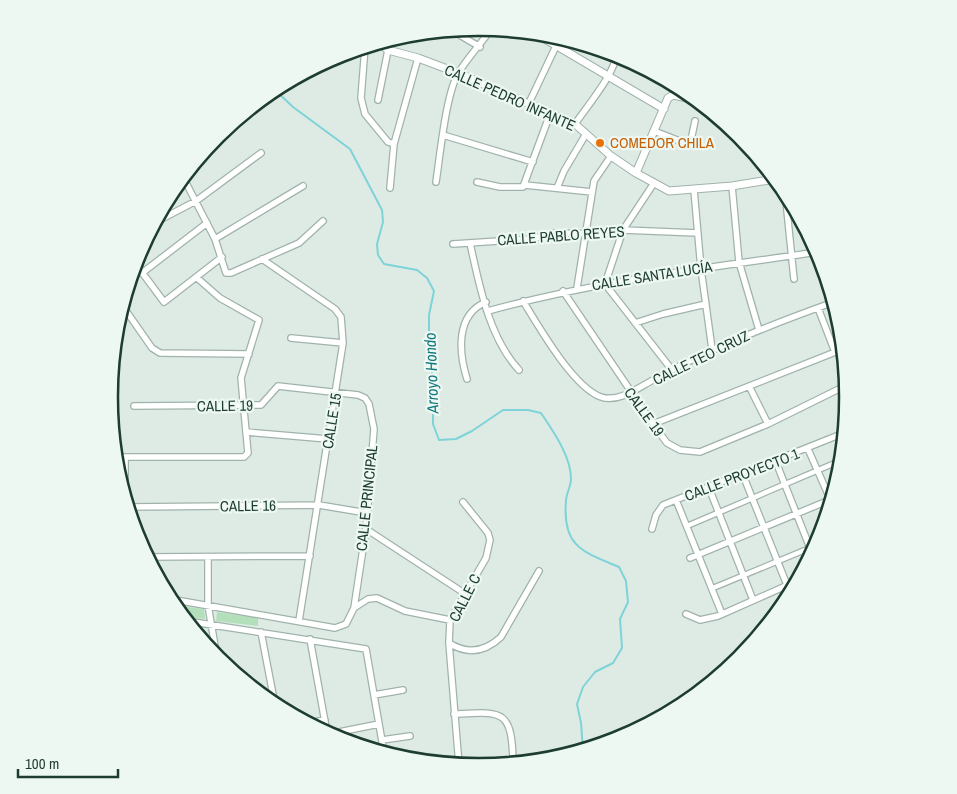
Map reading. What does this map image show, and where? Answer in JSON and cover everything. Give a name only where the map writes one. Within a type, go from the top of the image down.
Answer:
[{"type":"street","points":[[436,182],[443,135],[458,73],[487,36]]},
{"type":"street","points":[[462,37],[480,47]]},
{"type":"street","points":[[553,44],[664,109]]},
{"type":"street","points":[[529,103],[556,46]]},
{"type":"street","points":[[378,100],[388,50]]},
{"type":"street","name":"CALLE PEDRO INFANTE","points":[[388,50],[418,58],[458,73],[575,124],[611,156],[636,173],[670,191],[732,186],[767,180]]},
{"type":"street","points":[[364,55],[361,98],[366,114],[388,142],[394,144]]},
{"type":"street","points":[[390,188],[394,144],[418,58]]},
{"type":"street","points":[[575,124],[614,63]]},
{"type":"street","points":[[636,173],[668,98],[673,95],[677,96]]},
{"type":"street","points":[[524,186],[550,114]]},
{"type":"street","points":[[654,131],[690,145],[695,120]]},
{"type":"street","points":[[557,188],[564,171],[586,134]]},
{"type":"street","points":[[443,135],[533,162]]},
{"type":"street","points":[[166,217],[196,201],[261,153]]},
{"type":"street","points":[[577,288],[584,232],[594,181],[611,156]]},
{"type":"street","points":[[477,182],[500,186],[524,186],[554,190],[557,188],[592,192]]},
{"type":"street","points":[[654,183],[622,230],[605,284],[672,370]]},
{"type":"street","points":[[187,185],[215,240],[226,273],[298,242],[323,221]]},
{"type":"street","points":[[215,240],[303,186]]},
{"type":"street","points":[[732,186],[739,262],[759,330]]},
{"type":"street","points":[[694,190],[701,269],[712,349]]},
{"type":"street","points":[[787,211],[794,279]]},
{"type":"street","points":[[207,223],[142,273],[164,302],[222,257]]},
{"type":"street","name":"CALLE PABLO REYES","points":[[453,244],[531,238],[555,233],[584,232],[595,234],[622,230],[698,233]]},
{"type":"street","points":[[470,242],[488,311],[503,347],[519,370]]},
{"type":"street","name":"CALLE SANTA LUCÍA","points":[[488,311],[577,288],[739,262],[809,253]]},
{"type":"street","name":"CALLE 15","points":[[262,259],[335,310],[341,317],[343,343],[337,392],[299,621]]},
{"type":"street","points":[[125,467],[125,457],[247,455],[245,406],[241,378],[259,320],[220,298],[196,277]]},
{"type":"street","name":"CALLE 19","points":[[563,291],[630,393],[667,443],[680,450],[700,452],[768,424],[839,389]]},
{"type":"street","name":"CALLE TEO CRUZ","points":[[524,301],[544,336],[587,390],[609,399],[630,393],[712,349],[827,305]]},
{"type":"street","points":[[468,379],[462,353],[466,318],[475,307],[486,302]]},
{"type":"street","points":[[635,323],[706,304]]},
{"type":"street","points":[[653,424],[835,352],[818,308]]},
{"type":"street","points":[[128,314],[152,348],[160,353],[248,354]]},
{"type":"street","points":[[291,338],[343,343]]},
{"type":"street","name":"CALLE 19","points":[[134,406],[261,405],[278,386],[337,392]]},
{"type":"street","points":[[749,386],[768,424]]},
{"type":"street","name":"CALLE PRINCIPAL","points":[[299,621],[335,628],[343,626],[354,608],[366,529],[374,430],[372,411],[365,398],[358,394],[337,392]]},
{"type":"street","points":[[246,432],[328,440]]},
{"type":"street","name":"CALLE PROYECTO 1","points":[[652,529],[656,516],[663,505],[837,437]]},
{"type":"street","points":[[808,449],[827,490]]},
{"type":"street","points":[[776,462],[808,543]]},
{"type":"street","points":[[688,526],[718,511],[833,464]]},
{"type":"street","points":[[743,475],[787,584]]},
{"type":"street","points":[[709,488],[729,542],[754,600]]},
{"type":"street","points":[[676,500],[700,554],[722,614]]},
{"type":"street","name":"CALLE C","points":[[458,757],[449,643],[450,620],[486,558],[490,540],[488,533],[463,502]]},
{"type":"street","points":[[690,558],[823,503]]},
{"type":"street","name":"CALLE 16","points":[[135,507],[319,505],[367,513]]},
{"type":"street","points":[[366,529],[464,593]]},
{"type":"street","points":[[713,588],[804,553]]},
{"type":"street","points":[[155,557],[310,556]]},
{"type":"street","points":[[208,558],[208,605],[215,643]]},
{"type":"street","points":[[449,643],[471,651],[487,648],[493,644],[501,637],[539,571]]},
{"type":"street","points":[[686,614],[700,620],[722,614],[785,586]]},
{"type":"street","points":[[354,608],[368,599],[377,598],[405,610],[450,620]]},
{"type":"street","points":[[181,601],[299,621]]},
{"type":"street","points":[[197,623],[366,649],[383,744]]},
{"type":"street","points":[[261,632],[273,693]]},
{"type":"street","points":[[310,639],[326,724]]},
{"type":"street","points":[[374,695],[403,690]]},
{"type":"street","points":[[454,714],[495,712],[503,716],[509,725],[512,756]]},
{"type":"street","points":[[319,721],[325,720]]},
{"type":"street","points":[[343,731],[379,724]]},
{"type":"street","points":[[382,740],[410,736]]},
{"type":"green space","points":[[185,607],[204,609],[205,619],[192,617]]},
{"type":"green space","points":[[217,612],[258,618],[258,626],[216,621]]},
{"type":"waterway","name":"Arroyo Hondo","points":[[281,95],[293,107],[350,149],[382,210],[383,222],[377,244],[378,255],[384,264],[417,270],[427,278],[434,291],[429,315],[429,337],[433,384],[433,424],[439,440],[456,439],[472,431],[503,410],[528,410],[541,413],[565,453],[570,470],[571,482],[566,498],[566,516],[572,538],[585,552],[619,567],[626,581],[628,602],[620,619],[622,648],[613,663],[595,672],[583,687],[577,704],[582,742]]},
{"type":"place","name":"COMEDOR CHILA","points":[[600,143]]}]
